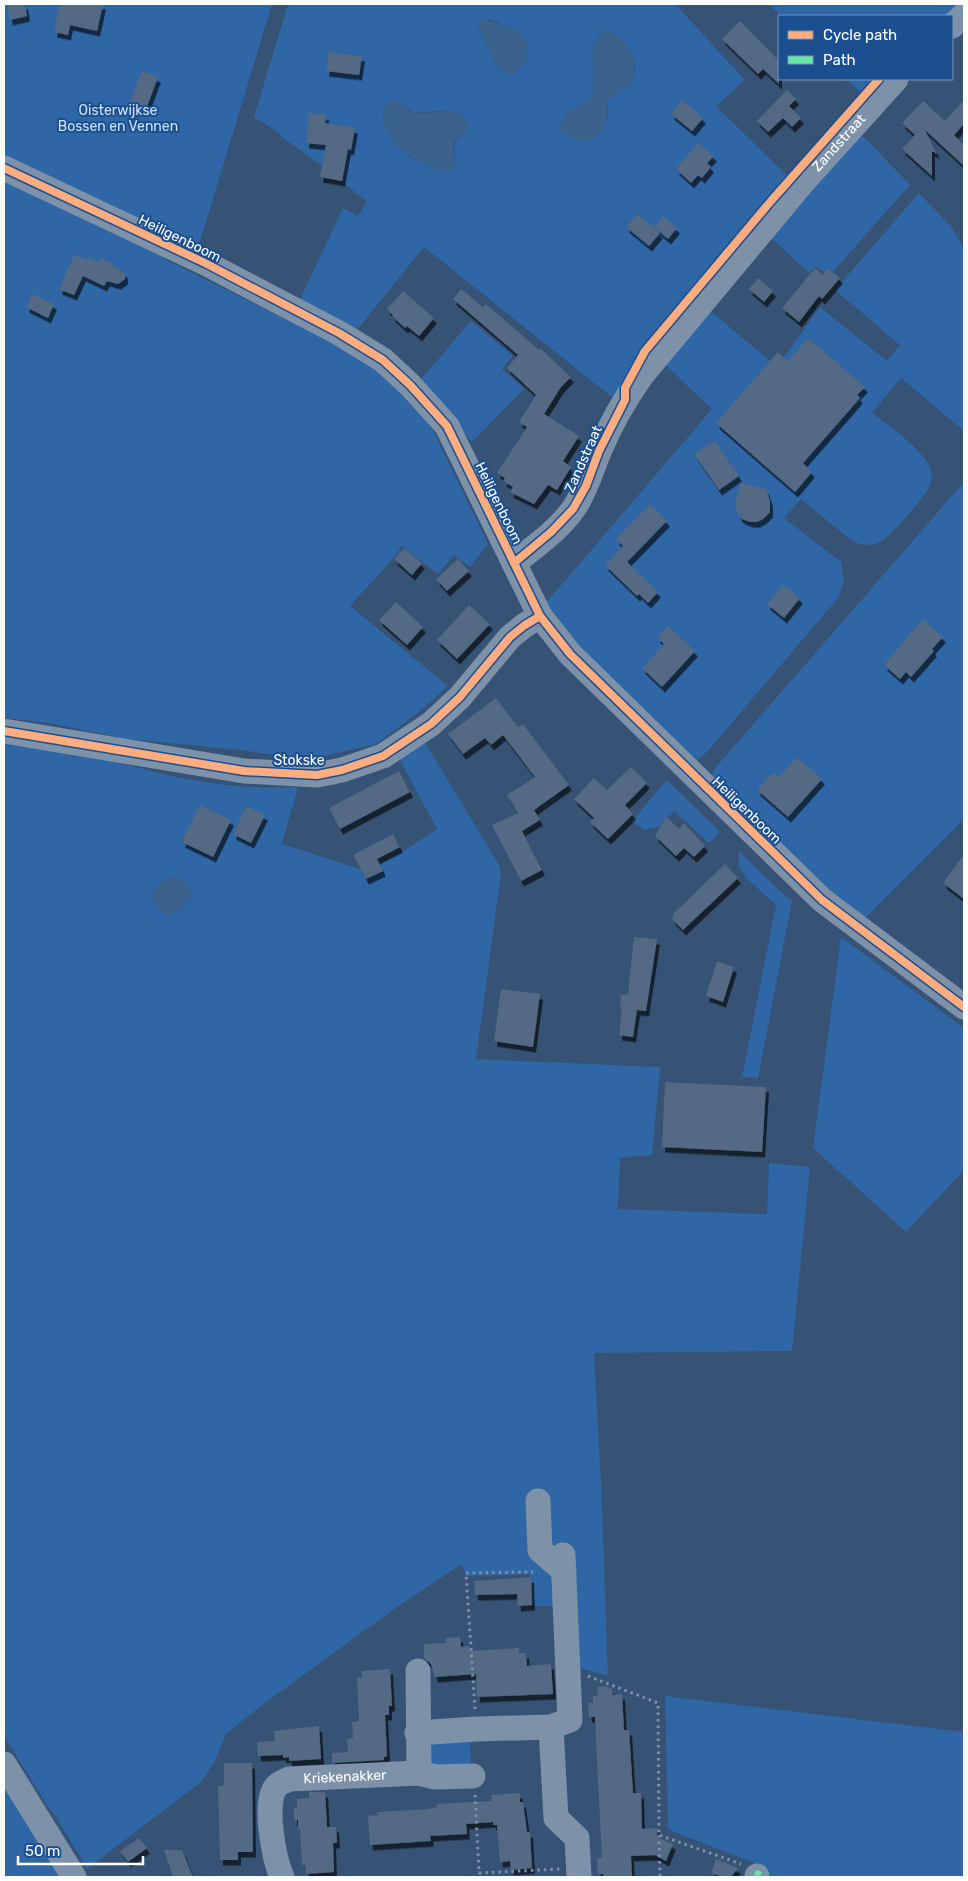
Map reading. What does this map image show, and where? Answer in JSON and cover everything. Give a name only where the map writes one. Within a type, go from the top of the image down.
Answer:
[{"type":"street","points":[[953,25],[964,16]]},
{"type":"street","name":"Zandstraat","points":[[514,563],[552,532],[574,509],[624,400],[642,375],[803,182],[895,80]]},
{"type":"street","name":"Heiligenboom","points":[[4,168],[205,263],[339,333],[383,360],[410,385],[447,426],[540,616],[570,654],[822,900],[964,1007]]},
{"type":"street","name":"Stokske","points":[[4,731],[244,772],[310,775],[342,770],[383,756],[431,724],[460,697],[510,637],[540,616]]},
{"type":"street","points":[[417,1733],[551,1727],[570,1720],[563,1563],[540,1550],[538,1501]]},
{"type":"street","points":[[418,1671],[417,1733],[419,1773]]},
{"type":"street","points":[[551,1727],[556,1818],[577,1838],[579,1873]]},
{"type":"street","points":[[4,1764],[74,1877]]},
{"type":"street","name":"Kriekenakker","points":[[282,1877],[271,1839],[270,1799],[276,1786],[289,1779],[419,1773],[435,1777],[473,1776]]},
{"type":"path","points":[[476,1729],[466,1573],[563,1563]]},
{"type":"path","points":[[568,1676],[585,1675],[658,1703],[660,1877]]},
{"type":"path","points":[[473,1776],[479,1873],[579,1873]]},
{"type":"path","points":[[659,1835],[752,1873]]},
{"type":"green space","name":"Oisterwijkse Bossen en Vennen","points":[[4,4],[272,4],[200,242],[192,246],[175,237],[161,257],[333,343],[377,369],[403,390],[434,432],[488,544],[470,567],[454,555],[438,574],[402,546],[393,559],[350,606],[448,686],[419,712],[376,744],[321,757],[286,757],[248,751],[121,738],[50,723],[4,718]]},
{"type":"green space","points":[[288,4],[675,4],[745,80],[716,106],[792,180],[613,398],[424,247],[357,330],[299,301],[343,208],[358,216],[367,202],[326,168],[254,117]],"holes":[[[489,19],[517,31],[491,54],[486,42]],[[635,61],[634,75],[630,85],[607,101],[608,120],[560,122],[563,121],[571,110],[593,95],[594,77],[592,68]],[[403,106],[414,113],[445,110],[462,115],[465,133],[456,141],[454,150],[456,159],[441,171],[409,157]]]},
{"type":"green space","points":[[768,4],[964,4],[952,15],[780,15]]},
{"type":"green space","points":[[847,80],[883,80],[866,98]]},
{"type":"green space","points":[[860,134],[910,185],[829,276],[816,266],[809,273],[768,235]]},
{"type":"green space","points":[[919,193],[952,228],[964,248],[964,431],[901,378],[872,413],[896,431],[927,461],[931,473],[931,482],[914,508],[883,540],[871,545],[852,541],[801,499],[784,518],[841,562],[844,581],[838,598],[707,752],[696,761],[606,683],[546,603],[712,409],[665,365],[707,308],[777,367],[820,307],[887,361],[900,345],[835,290]]},
{"type":"green space","points":[[471,321],[513,356],[502,369],[524,389],[472,442],[421,379]]},
{"type":"green space","points":[[964,482],[964,819],[864,919],[839,901],[711,776],[716,767]]},
{"type":"green space","points":[[420,734],[499,865],[501,874],[476,1059],[660,1067],[652,1155],[620,1158],[618,1209],[767,1214],[769,1163],[810,1167],[792,1351],[594,1353],[608,1676],[577,1667],[571,1551],[549,1549],[548,1506],[532,1514],[535,1561],[559,1578],[560,1606],[530,1606],[530,1574],[466,1576],[462,1564],[397,1607],[262,1705],[226,1734],[215,1761],[201,1782],[87,1869],[4,1736],[4,743],[69,751],[176,777],[206,782],[252,787],[298,787],[282,844],[366,871],[405,850],[437,829],[396,753]],"holes":[[[171,877],[182,879],[190,888],[189,898],[180,911],[166,915],[152,901],[156,889],[160,883]]]},
{"type":"green space","points":[[667,780],[720,832],[709,843],[674,811],[659,827],[644,830],[632,821]]},
{"type":"green space","points":[[739,851],[792,901],[758,1078],[742,1077],[776,905],[747,879],[739,866]]},
{"type":"green space","points":[[841,937],[964,1028],[964,1170],[906,1232],[813,1148]]},
{"type":"green space","points":[[665,1696],[964,1732],[964,1877],[765,1877],[769,1869],[757,1866],[752,1862],[674,1832],[668,1828]]},
{"type":"green space","points":[[470,1737],[471,1769],[425,1766],[429,1739]]},
{"type":"green space","points":[[4,1783],[64,1877],[4,1877]]},
{"type":"shaded area","points":[[483,19],[517,30],[527,40],[525,60],[512,75],[502,72],[495,62],[477,24]]},
{"type":"shaded area","points":[[604,29],[616,35],[629,48],[634,60],[634,78],[627,88],[607,101],[607,122],[604,128],[590,139],[570,138],[562,133],[559,125],[571,110],[593,95],[593,52],[598,36]]},
{"type":"shaded area","points":[[395,99],[415,113],[456,112],[467,121],[469,130],[458,137],[453,145],[456,163],[453,169],[448,171],[432,168],[414,159],[395,144],[385,126],[383,113],[389,102]]},
{"type":"shaded area","points":[[171,877],[182,879],[190,888],[189,898],[180,911],[166,915],[152,901],[158,886]]},
{"type":"building","points":[[7,4],[25,4],[27,16],[10,20]]},
{"type":"building","points":[[60,4],[103,4],[97,31],[70,25],[68,35],[54,32]]},
{"type":"building","points":[[740,21],[778,60],[779,84],[763,69],[758,74],[722,39]]},
{"type":"building","points":[[329,52],[362,56],[359,75],[326,71]]},
{"type":"building","points":[[142,71],[158,77],[146,109],[130,102]]},
{"type":"building","points":[[787,90],[796,99],[789,106],[801,118],[792,127],[783,118],[768,132],[757,121]]},
{"type":"building","points":[[682,100],[703,118],[692,131],[671,114]]},
{"type":"building","points":[[964,100],[964,124],[954,135],[964,145],[964,166],[925,130],[937,154],[932,151],[932,176],[902,149],[915,135],[902,123],[923,101],[945,121]]},
{"type":"building","points":[[309,113],[326,115],[325,123],[355,128],[351,150],[348,149],[342,181],[320,177],[326,145],[306,143]]},
{"type":"building","points":[[698,143],[714,156],[707,163],[711,167],[702,178],[698,175],[691,183],[676,169]]},
{"type":"building","points":[[637,214],[660,233],[649,246],[626,227]]},
{"type":"building","points":[[663,216],[677,228],[668,239],[654,227]]},
{"type":"building","points":[[75,254],[87,260],[88,257],[99,262],[101,258],[114,264],[113,266],[125,273],[125,279],[118,284],[107,281],[104,286],[83,276],[74,295],[59,289]]},
{"type":"building","points":[[815,268],[823,275],[828,268],[840,278],[822,299],[819,296],[799,322],[782,308]]},
{"type":"building","points":[[758,278],[773,291],[764,302],[749,289]]},
{"type":"building","points":[[461,289],[483,307],[486,304],[539,350],[540,348],[571,377],[561,387],[544,414],[579,436],[563,461],[571,467],[557,490],[548,485],[534,504],[510,492],[513,487],[503,481],[505,478],[497,473],[527,427],[519,422],[536,395],[507,368],[518,355],[453,299]]},
{"type":"building","points":[[403,291],[434,318],[419,336],[407,326],[405,328],[387,309]]},
{"type":"building","points":[[32,294],[54,304],[48,318],[26,307]]},
{"type":"building","points":[[808,338],[865,387],[857,395],[860,398],[803,463],[812,472],[795,492],[716,423],[778,352],[788,361]]},
{"type":"building","points":[[715,441],[739,476],[719,490],[694,454]]},
{"type":"building","points":[[740,483],[766,489],[770,501],[770,512],[763,519],[757,522],[750,522],[739,516],[735,506]]},
{"type":"building","points":[[650,504],[667,521],[627,562],[658,592],[648,603],[639,594],[637,596],[605,565],[623,546],[616,539]]},
{"type":"building","points":[[404,548],[422,563],[412,575],[394,559]]},
{"type":"building","points":[[458,559],[469,571],[447,591],[436,579]]},
{"type":"building","points":[[783,585],[800,598],[784,618],[767,604]]},
{"type":"building","points":[[396,602],[423,627],[407,645],[379,620]]},
{"type":"building","points":[[469,605],[490,624],[457,659],[437,640]]},
{"type":"building","points":[[923,619],[943,637],[932,649],[934,651],[911,677],[906,672],[900,679],[884,665]]},
{"type":"building","points":[[668,626],[695,651],[662,687],[642,668],[664,644],[657,637]]},
{"type":"building","points":[[496,698],[518,727],[523,724],[569,785],[534,810],[540,820],[522,831],[542,870],[521,881],[492,825],[518,813],[507,795],[535,777],[503,735],[491,745],[485,738],[463,754],[448,734]]},
{"type":"building","points":[[797,757],[822,779],[788,817],[757,790],[773,772],[779,777]]},
{"type":"building","points":[[631,767],[647,783],[625,805],[633,814],[608,839],[590,822],[594,818],[574,799],[594,778],[607,790]]},
{"type":"building","points":[[399,771],[410,792],[340,829],[329,808]]},
{"type":"building","points":[[200,805],[231,820],[213,857],[182,842]]},
{"type":"building","points":[[246,806],[265,815],[251,843],[233,834]]},
{"type":"building","points":[[666,816],[679,829],[684,823],[705,846],[694,857],[684,848],[676,856],[655,836]]},
{"type":"building","points":[[393,834],[400,847],[377,859],[383,871],[366,879],[353,855]]},
{"type":"building","points":[[964,854],[964,899],[943,883]]},
{"type":"building","points":[[725,864],[738,878],[683,930],[672,919],[674,913]]},
{"type":"building","points":[[634,937],[657,939],[646,1011],[637,1010],[633,1037],[619,1035],[622,1008],[620,1007],[621,995],[628,995]]},
{"type":"building","points":[[717,961],[734,967],[723,1002],[706,996]]},
{"type":"building","points":[[501,989],[540,994],[533,1047],[494,1041]]},
{"type":"building","points":[[665,1082],[766,1087],[762,1152],[662,1147]]},
{"type":"building","points":[[531,1577],[532,1605],[518,1606],[517,1594],[475,1595],[474,1581]]},
{"type":"building","points":[[460,1637],[461,1647],[469,1646],[470,1651],[519,1648],[519,1653],[526,1653],[527,1666],[551,1664],[553,1694],[477,1697],[476,1674],[435,1677],[431,1664],[424,1658],[424,1644],[446,1643],[446,1638]]},
{"type":"building","points":[[390,1669],[392,1706],[389,1706],[389,1715],[385,1715],[387,1756],[384,1757],[384,1760],[332,1763],[332,1753],[348,1752],[347,1739],[353,1738],[352,1722],[359,1721],[357,1678],[362,1678],[362,1671]]},
{"type":"building","points":[[606,1686],[612,1689],[613,1695],[622,1694],[624,1730],[629,1730],[633,1793],[641,1793],[642,1829],[657,1828],[657,1837],[673,1844],[666,1861],[655,1855],[631,1856],[632,1877],[603,1877],[603,1874],[598,1874],[597,1858],[602,1858],[595,1717],[589,1717],[588,1703],[593,1703],[593,1696],[598,1696],[597,1687]]},
{"type":"building","points":[[319,1726],[321,1759],[289,1761],[289,1757],[283,1758],[283,1755],[258,1756],[257,1742],[275,1741],[274,1731]]},
{"type":"building","points":[[224,1763],[252,1763],[253,1852],[238,1852],[238,1860],[220,1860],[218,1786],[224,1785]]},
{"type":"building","points":[[309,1792],[325,1792],[327,1827],[336,1827],[337,1843],[333,1843],[334,1872],[306,1874],[305,1865],[302,1865],[300,1829],[298,1829],[298,1820],[294,1821],[294,1808],[297,1808],[297,1799],[309,1798]]},
{"type":"building","points":[[520,1793],[520,1802],[523,1802],[527,1832],[530,1832],[532,1868],[511,1870],[510,1861],[500,1862],[497,1825],[493,1825],[493,1822],[466,1824],[467,1834],[430,1836],[431,1841],[370,1845],[368,1816],[378,1815],[377,1812],[428,1809],[437,1807],[437,1804],[492,1801],[491,1795]]},
{"type":"building","points":[[139,1838],[147,1848],[128,1862],[120,1851]]},
{"type":"building","points":[[164,1850],[182,1850],[193,1877],[173,1877]]},
{"type":"building","points":[[716,1859],[738,1868],[731,1877],[723,1877],[711,1873]]},
{"type":"marked path","points":[[757,1876],[759,1871]]},
{"type":"cycle path","points":[[514,563],[551,532],[573,509],[586,486],[599,451],[625,400],[625,388],[645,351],[771,201],[878,80]]},
{"type":"cycle path","points":[[4,168],[205,263],[339,333],[383,360],[410,385],[447,426],[540,616],[570,654],[822,900],[964,1007]]},
{"type":"cycle path","points":[[4,731],[244,771],[317,775],[342,770],[383,756],[431,724],[460,697],[510,637],[540,616]]}]
